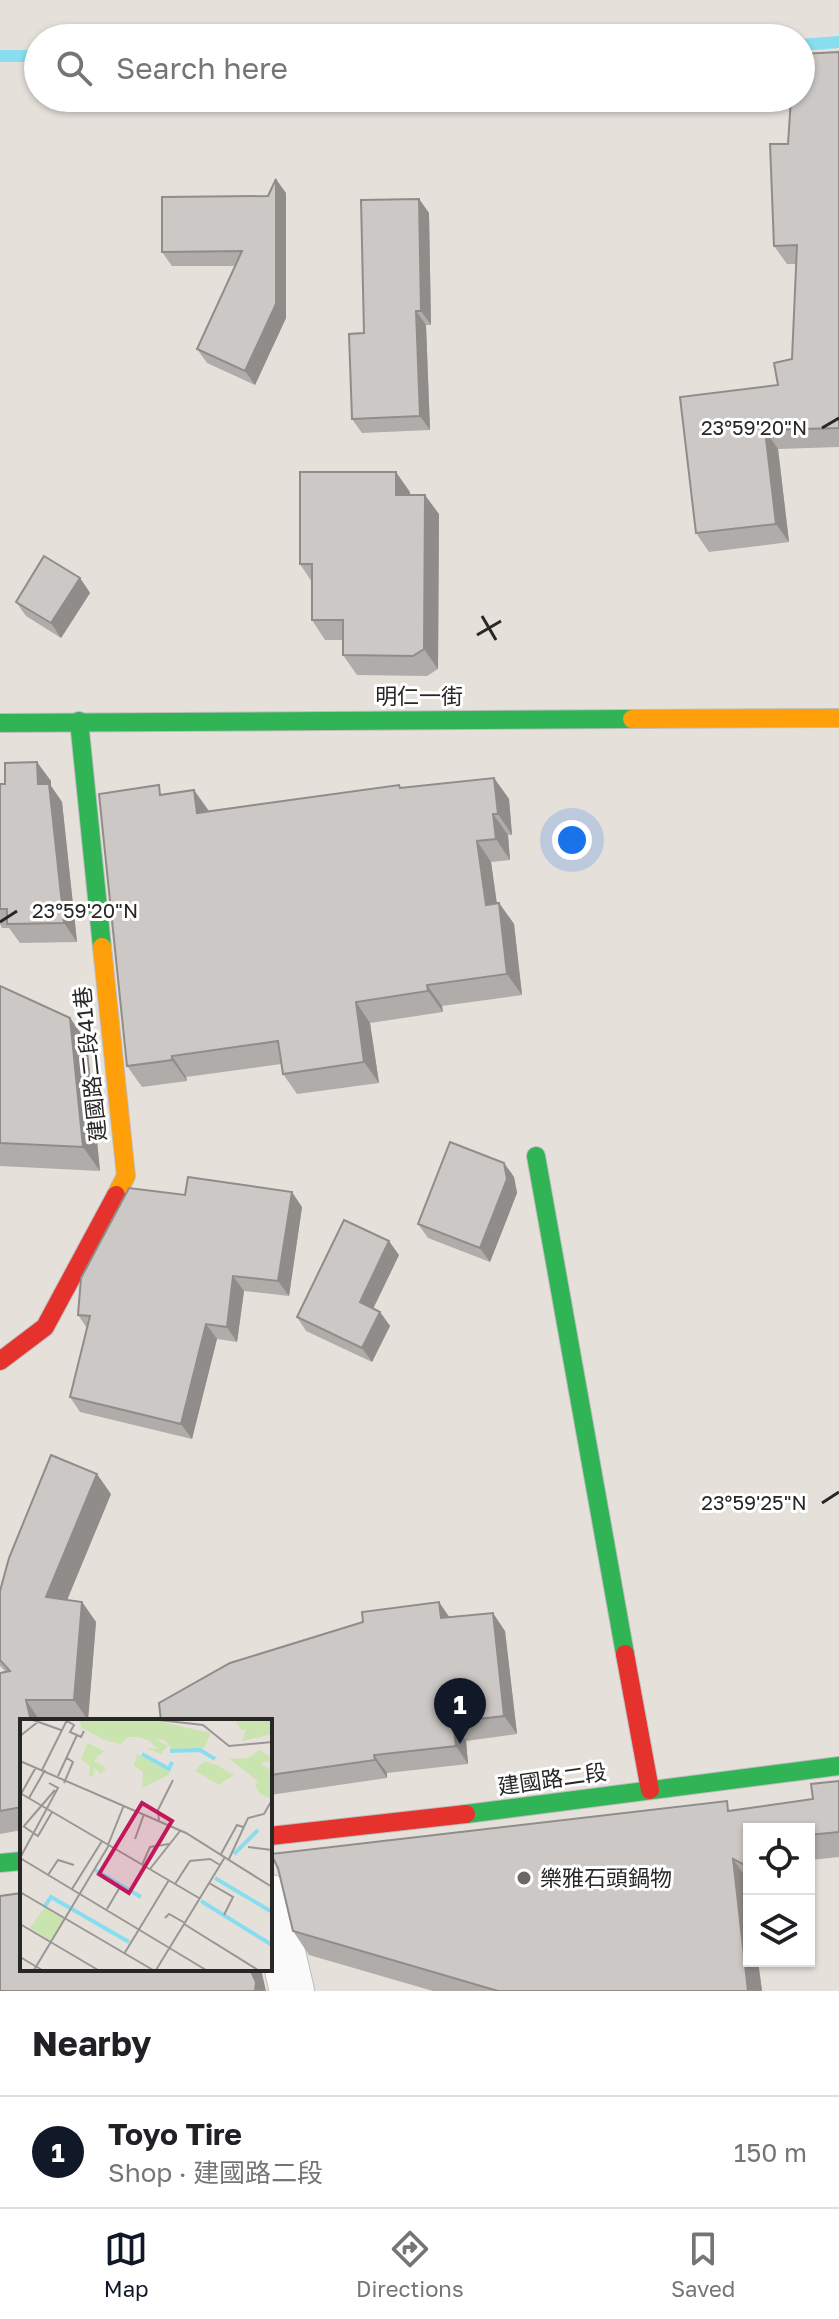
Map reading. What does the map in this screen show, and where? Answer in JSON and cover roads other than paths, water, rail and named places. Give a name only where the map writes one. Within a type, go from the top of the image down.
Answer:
[{"type":"street","name":"明仁一街","points":[[0,723],[839,718]]},
{"type":"street","name":"建國路二段41巷","points":[[0,1361],[45,1327],[126,1176],[79,721]]},
{"type":"street","points":[[536,1156],[650,1790]]},
{"type":"street","name":"建國路二段","points":[[272,1836],[495,1811],[839,1766]]},
{"type":"street","points":[[0,1863],[20,1861]]},
{"type":"street","points":[[272,1906],[292,1991]]},
{"type":"waterway","points":[[815,44],[839,42]]},
{"type":"waterway","points":[[0,56],[24,56]]},
{"type":"place","name":"Toyo Tire","points":[[460,1744]]},
{"type":"place","name":"樂雅石頭鍋物","points":[[524,1878]]}]
